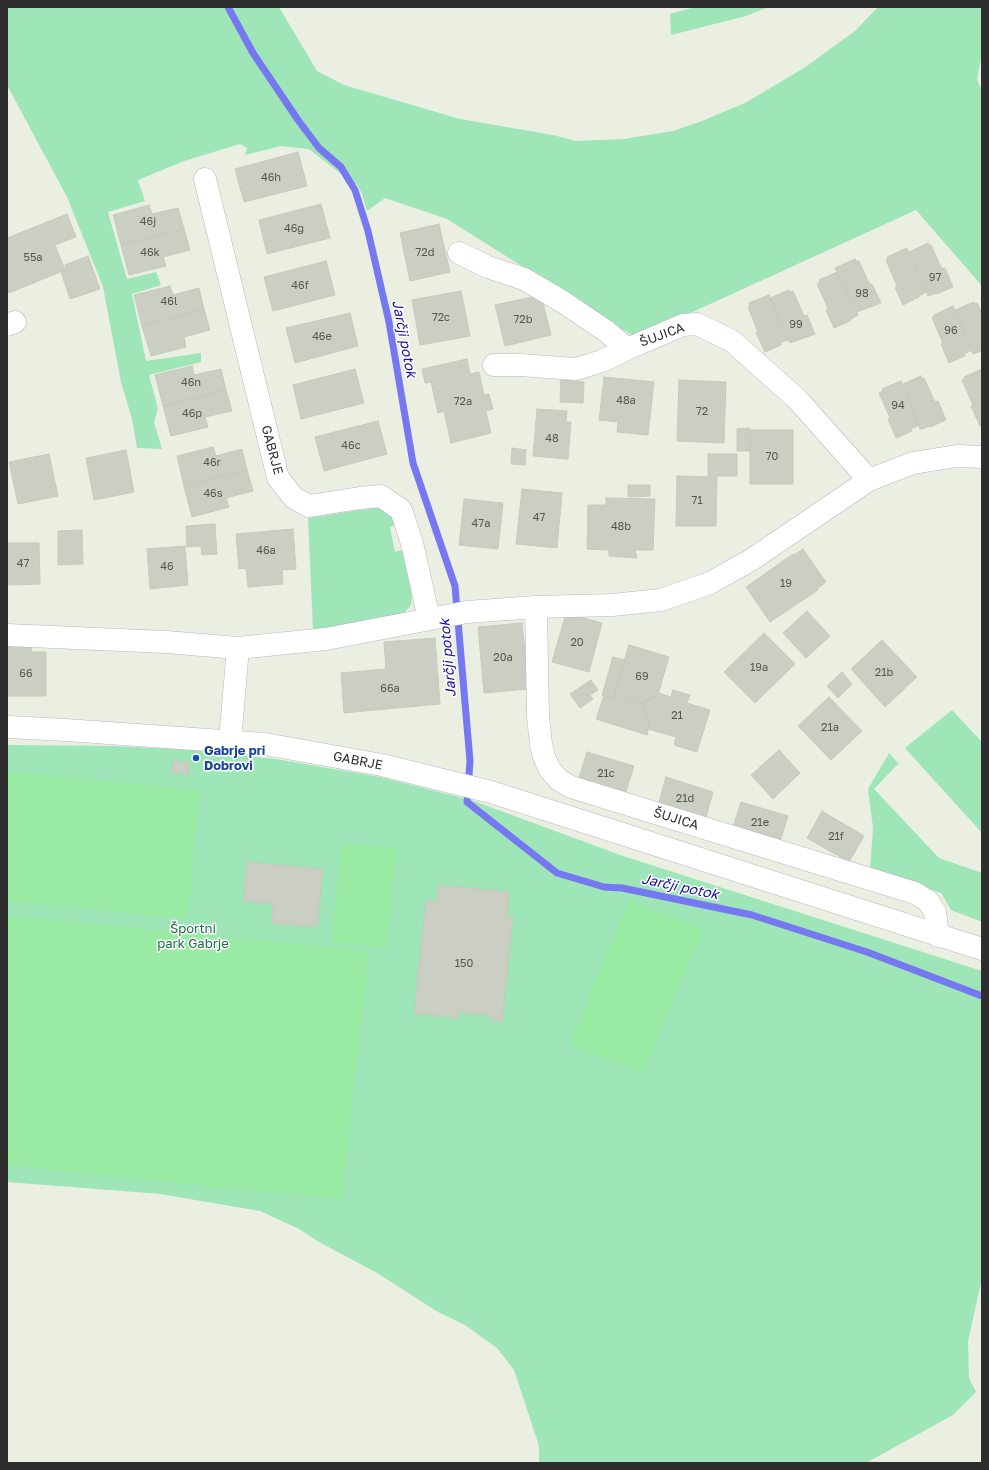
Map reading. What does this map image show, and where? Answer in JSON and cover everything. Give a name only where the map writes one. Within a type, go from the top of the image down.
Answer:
[{"type":"street","name":"GABRJE","points":[[205,179],[278,478],[294,498],[309,506],[381,496],[401,510],[412,543],[429,619]]},
{"type":"street","points":[[459,253],[488,267],[524,279],[563,302],[606,331],[627,348]]},
{"type":"street","name":"ŠUJICA","points":[[494,365],[520,365],[576,369],[602,361],[627,348],[683,325],[697,324],[732,341],[797,399],[869,480]]},
{"type":"street","points":[[7,635],[166,642],[238,648],[326,639],[459,613],[536,607],[612,605],[661,600],[710,583],[750,560],[869,480],[914,463],[957,456],[982,457]]},
{"type":"street","name":"ŠUJICA","points":[[536,607],[538,717],[540,737],[544,757],[550,770],[559,780],[571,787],[915,893],[928,901],[935,912],[938,936]]},
{"type":"street","points":[[230,741],[238,648]]},
{"type":"street","name":"GABRJE","points":[[7,727],[273,745],[382,766],[491,792],[938,936]]},
{"type":"street","points":[[938,936],[982,949]]},
{"type":"green space","points":[[7,7],[279,7],[317,71],[344,85],[460,119],[553,135],[576,141],[624,139],[673,131],[745,103],[804,68],[855,31],[878,7],[982,7],[982,54],[977,79],[982,91],[982,286],[916,210],[697,310],[633,336],[447,219],[385,198],[367,211],[362,194],[357,184],[347,184],[341,174],[309,149],[281,146],[245,155],[247,148],[240,144],[184,161],[138,180],[145,201],[108,212],[127,279],[156,272],[161,285],[132,294],[146,361],[201,353],[201,362],[149,375],[158,409],[154,422],[162,449],[137,448],[132,419],[121,382],[103,287],[67,197],[7,85]]},
{"type":"green space","points":[[695,7],[769,7],[746,16],[671,35],[670,14]]},
{"type":"green space","points":[[379,507],[388,511],[397,524],[390,527],[395,552],[402,550],[412,593],[411,605],[402,615],[313,630],[308,518]]},
{"type":"green space","points":[[952,710],[982,742],[982,833],[905,748]]},
{"type":"green space","name":"Športni park Gabrje","points":[[7,745],[114,746],[196,750],[276,759],[380,777],[471,800],[623,856],[982,971],[982,1278],[968,1341],[969,1378],[976,1392],[953,1415],[866,1463],[539,1463],[539,1446],[514,1370],[497,1348],[465,1325],[438,1312],[377,1273],[319,1242],[299,1229],[260,1211],[160,1194],[7,1182]]},
{"type":"green space","points":[[889,753],[899,764],[874,789],[939,858],[982,873],[982,922],[951,910],[941,893],[870,870],[873,828],[868,789]]},
{"type":"green space","points":[[7,772],[200,790],[187,919],[7,901]]},
{"type":"green space","points":[[342,843],[397,849],[386,948],[331,942]]},
{"type":"green space","points":[[629,900],[703,929],[643,1073],[570,1045]]},
{"type":"green space","name":"Športni park Gabrje","points":[[7,916],[369,951],[342,1199],[7,1165]]},
{"type":"building","points":[[298,152],[307,186],[244,202],[235,169]]},
{"type":"building","points":[[321,204],[330,238],[267,254],[259,220]]},
{"type":"building","points":[[149,205],[152,214],[178,208],[184,229],[121,245],[113,215]]},
{"type":"building","points":[[67,214],[76,237],[55,245],[65,270],[9,293],[7,288],[7,238]]},
{"type":"building","points":[[439,224],[450,272],[410,281],[400,233]]},
{"type":"building","points":[[184,229],[190,250],[163,257],[166,266],[129,275],[121,245]]},
{"type":"building","points":[[928,243],[931,245],[942,269],[945,268],[953,287],[928,296],[909,252]]},
{"type":"building","points":[[907,248],[926,292],[903,305],[886,260],[888,259],[887,257]]},
{"type":"building","points":[[88,256],[100,289],[70,299],[61,272],[66,270],[65,265]]},
{"type":"building","points":[[855,259],[856,261],[859,261],[870,285],[872,284],[881,303],[857,312],[835,268]]},
{"type":"building","points":[[326,261],[335,295],[273,311],[264,277]]},
{"type":"building","points":[[837,272],[858,315],[850,321],[834,328],[826,310],[828,308],[817,284],[820,282],[819,280]]},
{"type":"building","points":[[170,286],[173,295],[199,288],[204,309],[142,326],[134,295]]},
{"type":"building","points":[[789,290],[790,292],[793,291],[804,316],[807,315],[815,334],[790,343],[770,298]]},
{"type":"building","points":[[461,291],[470,336],[420,345],[412,300]]},
{"type":"building","points":[[541,295],[551,335],[505,346],[495,305]]},
{"type":"building","points":[[769,295],[788,340],[765,352],[756,333],[758,332],[748,307],[750,305],[749,303]]},
{"type":"building","points":[[974,302],[975,304],[977,303],[982,313],[982,351],[973,354],[955,310]]},
{"type":"building","points":[[953,306],[972,350],[964,354],[965,356],[949,363],[941,344],[943,343],[932,318],[934,315]]},
{"type":"building","points":[[204,309],[210,330],[184,337],[186,347],[151,356],[142,326]]},
{"type":"building","points":[[350,313],[358,346],[295,363],[286,328]]},
{"type":"building","points":[[467,359],[470,374],[479,372],[484,395],[489,394],[493,409],[486,411],[491,433],[451,443],[444,411],[438,413],[431,382],[425,383],[422,369]]},
{"type":"building","points":[[192,366],[194,375],[221,369],[226,390],[163,406],[155,375]]},
{"type":"building","points":[[355,369],[364,403],[301,419],[293,385]]},
{"type":"building","points":[[982,369],[982,424],[980,426],[962,380],[965,379],[964,377]]},
{"type":"building","points":[[921,376],[922,379],[924,378],[935,402],[938,401],[946,420],[930,427],[920,429],[903,384]]},
{"type":"building","points":[[604,377],[654,382],[648,435],[617,432],[618,422],[599,420]]},
{"type":"building","points":[[561,380],[584,382],[583,403],[560,402]]},
{"type":"building","points":[[679,380],[726,382],[724,443],[677,441]]},
{"type":"building","points":[[901,381],[919,425],[911,429],[912,431],[896,438],[888,419],[890,418],[879,393],[883,391],[882,389]]},
{"type":"building","points":[[226,390],[232,411],[205,417],[208,427],[171,436],[163,406]]},
{"type":"building","points":[[537,409],[567,411],[566,422],[571,422],[568,459],[533,456]]},
{"type":"building","points":[[378,421],[387,454],[324,471],[315,437]]},
{"type":"building","points":[[749,428],[750,451],[737,451],[737,429]]},
{"type":"building","points":[[750,430],[793,430],[793,484],[750,484]]},
{"type":"building","points":[[213,447],[216,456],[242,449],[247,470],[184,486],[177,456]]},
{"type":"building","points":[[512,448],[526,450],[525,465],[511,464]]},
{"type":"building","points":[[126,450],[134,492],[94,500],[86,458]]},
{"type":"building","points":[[49,454],[58,496],[18,504],[9,462]]},
{"type":"building","points":[[708,454],[737,454],[737,476],[708,476]]},
{"type":"building","points":[[247,470],[253,491],[226,498],[229,507],[192,517],[184,486]]},
{"type":"building","points":[[677,476],[717,477],[716,526],[676,526]]},
{"type":"building","points":[[628,485],[650,485],[650,496],[628,497]]},
{"type":"building","points":[[522,489],[562,493],[557,548],[516,544]]},
{"type":"building","points":[[606,498],[655,499],[653,550],[635,550],[637,558],[609,556],[609,550],[587,549],[588,505],[606,505]]},
{"type":"building","points":[[464,499],[503,503],[498,549],[459,545]]},
{"type":"building","points":[[215,524],[217,554],[202,555],[201,546],[187,547],[186,526]]},
{"type":"building","points":[[293,529],[296,569],[282,570],[283,584],[248,587],[246,568],[239,569],[236,534]]},
{"type":"building","points":[[82,530],[83,564],[58,565],[58,531]]},
{"type":"building","points":[[7,543],[39,543],[40,584],[7,585]]},
{"type":"building","points":[[185,546],[188,585],[150,589],[147,549]]},
{"type":"building","points":[[803,549],[826,582],[817,589],[818,590],[770,622],[746,587],[793,554],[794,555]]},
{"type":"building","points":[[807,611],[830,636],[806,658],[783,633]]},
{"type":"building","points":[[566,613],[602,623],[589,672],[552,662]]},
{"type":"building","points":[[522,623],[529,689],[484,693],[478,627]]},
{"type":"building","points":[[764,633],[795,664],[755,703],[724,672]]},
{"type":"building","points":[[435,638],[440,704],[344,713],[341,673],[386,669],[384,642]]},
{"type":"building","points":[[882,640],[917,677],[885,707],[851,669]]},
{"type":"building","points":[[8,645],[32,645],[31,652],[46,652],[46,696],[7,696]]},
{"type":"building","points":[[629,645],[669,657],[658,695],[641,703],[614,694]]},
{"type":"building","points":[[613,657],[625,660],[613,698],[602,695]]},
{"type":"building","points":[[842,672],[852,684],[838,698],[827,686]]},
{"type":"building","points":[[591,680],[598,690],[590,695],[593,699],[580,708],[570,694]]},
{"type":"building","points":[[673,690],[690,695],[687,703],[710,710],[697,752],[674,745],[676,737],[648,729],[650,723],[641,703],[658,695],[658,693],[671,697]]},
{"type":"building","points":[[614,694],[641,703],[650,723],[647,735],[596,719],[604,695],[613,698]]},
{"type":"building","points":[[829,697],[862,731],[831,760],[798,726]]},
{"type":"building","points":[[779,750],[800,773],[773,799],[751,775]]},
{"type":"building","points":[[587,752],[634,766],[625,795],[578,781]]},
{"type":"building","points":[[174,760],[190,763],[188,775],[171,772]]},
{"type":"building","points":[[666,777],[713,792],[705,821],[658,806]]},
{"type":"building","points":[[741,802],[788,816],[779,845],[732,830]]},
{"type":"building","points":[[822,811],[864,836],[849,862],[807,838]]},
{"type":"building","points":[[247,862],[323,869],[317,927],[272,923],[273,904],[243,901]]},
{"type":"building","points":[[439,885],[509,892],[507,916],[513,916],[502,1022],[491,1021],[491,1016],[459,1012],[458,1018],[414,1013],[426,900],[437,901]]},
{"type":"waterway","name":"Jarčji potok","points":[[228,7],[253,53],[298,120],[319,148],[341,167],[355,190],[368,231],[389,322],[413,463],[455,586],[470,761],[467,802],[557,873],[604,887],[622,888],[752,915],[867,952],[982,996]]},
{"type":"place","name":"Gabrje pri Dobrovi","points":[[196,758]]}]
